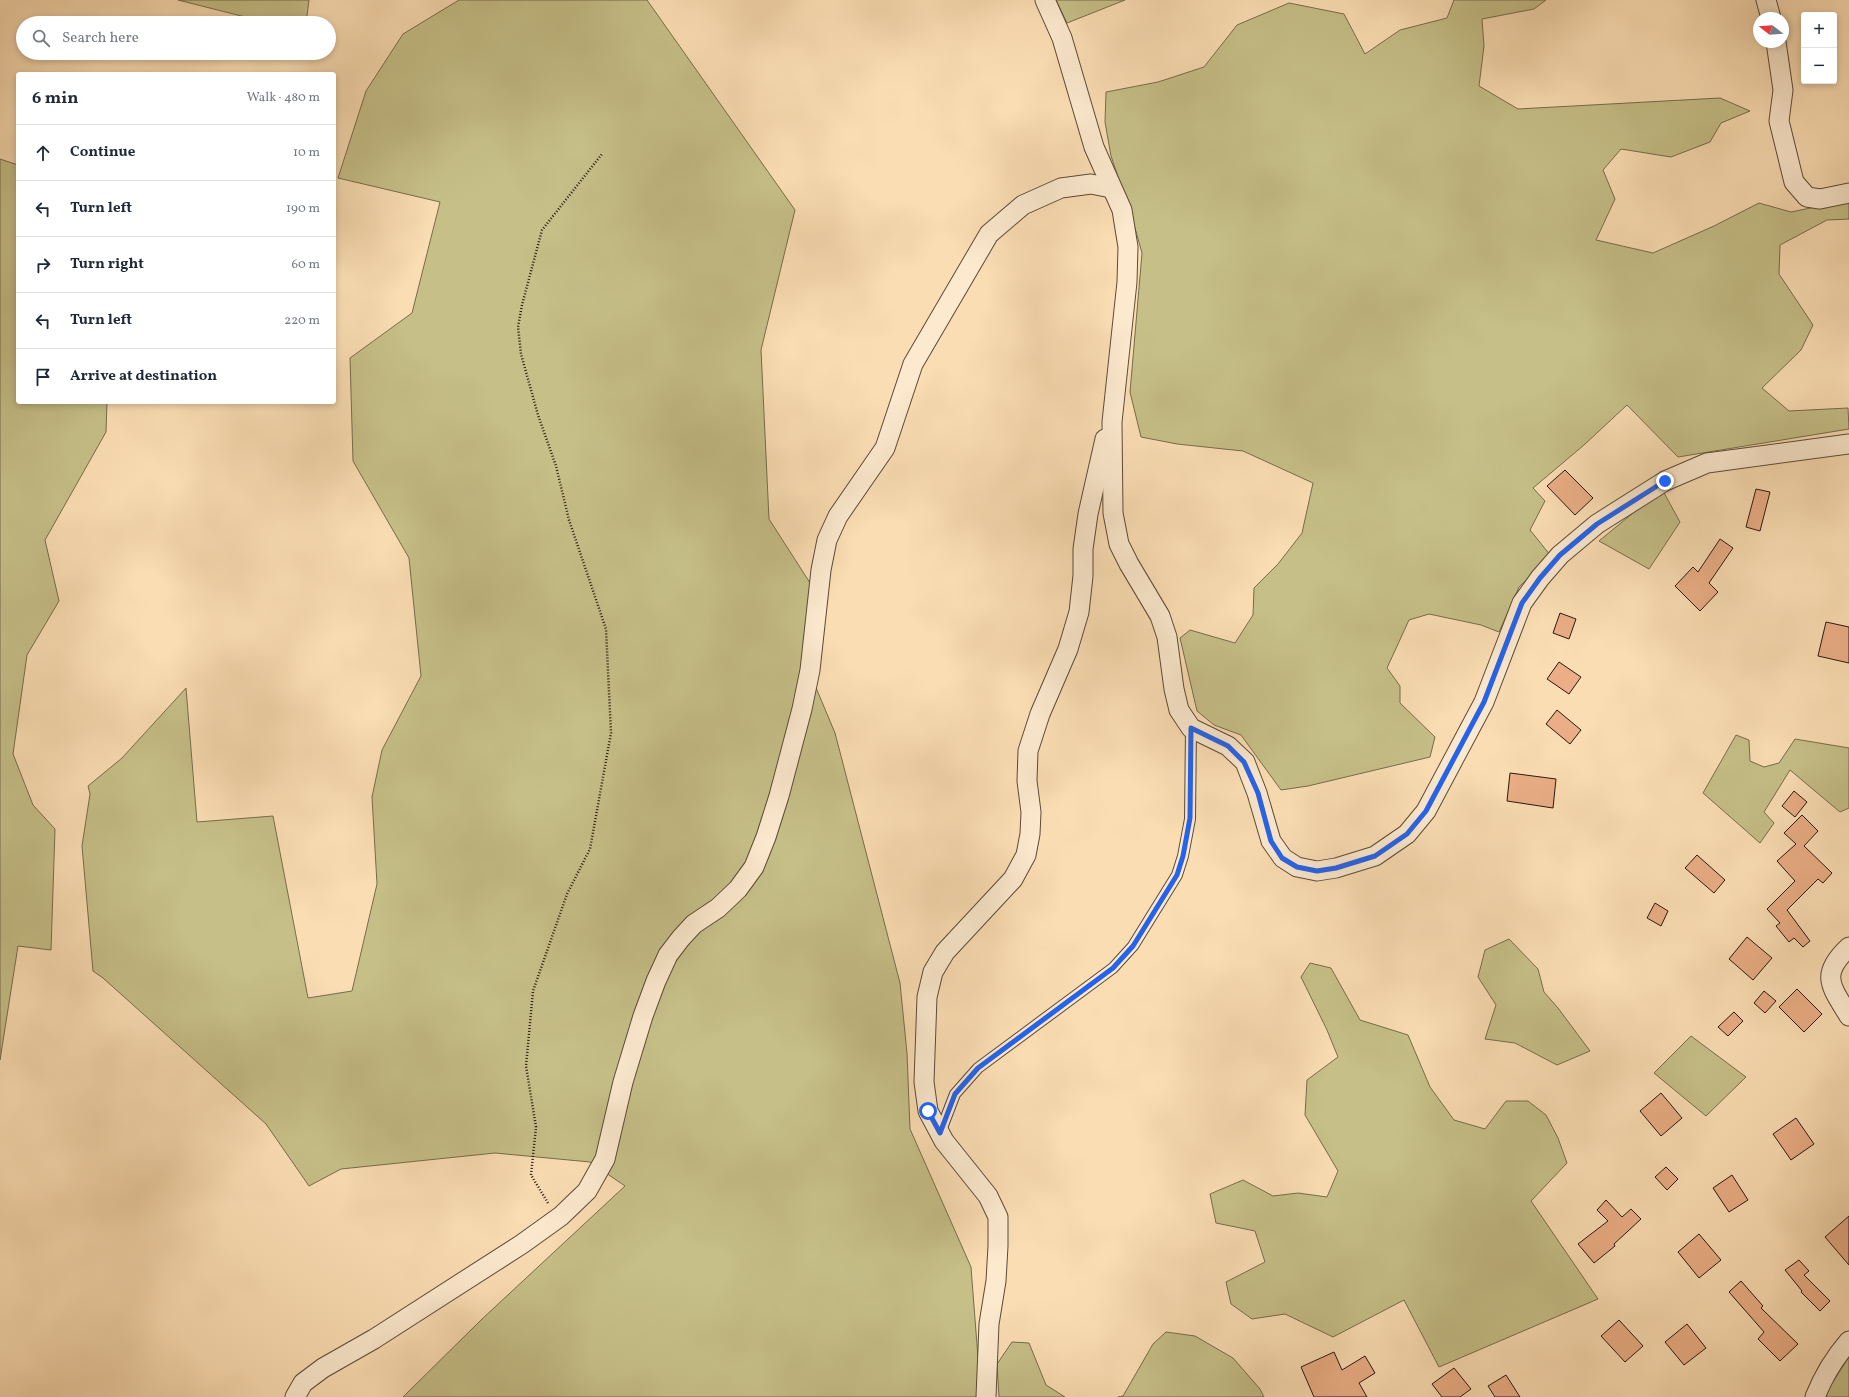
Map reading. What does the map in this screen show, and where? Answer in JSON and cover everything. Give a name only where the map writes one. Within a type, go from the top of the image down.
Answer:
[{"type":"street","points":[[1045,0],[1062,38],[1094,147],[1122,210],[1128,247],[1127,282],[1112,422],[1113,513],[1119,544],[1129,564],[1160,616],[1167,637],[1174,689],[1179,710],[1191,728],[1228,746],[1244,762],[1258,793],[1271,841],[1282,858],[1297,867],[1317,871],[1336,868],[1375,856],[1407,834],[1426,811],[1484,702],[1522,603],[1540,578],[1566,551],[1597,524],[1665,481],[1685,471],[1707,463],[1849,444]]},
{"type":"street","points":[[1766,0],[1769,12]]},
{"type":"street","points":[[1777,48],[1783,90],[1778,121],[1794,182],[1807,197],[1820,199],[1849,193]]},
{"type":"street","points":[[295,1397],[304,1383],[323,1368],[374,1339],[522,1244],[560,1216],[587,1192],[605,1159],[623,1082],[643,1016],[656,980],[668,955],[690,929],[718,908],[738,889],[754,867],[766,837],[779,796],[802,709],[810,670],[821,570],[827,540],[838,516],[885,448],[913,364],[989,234],[1023,204],[1061,188],[1091,184],[1111,188]]},
{"type":"street","points":[[986,1397],[989,1324],[996,1281],[998,1217],[988,1196],[944,1141],[928,1111],[924,1082],[927,997],[933,972],[945,952],[1013,879],[1026,855],[1030,834],[1031,812],[1027,781],[1028,752],[1040,714],[1068,649],[1079,612],[1083,549],[1088,514],[1104,440],[1112,422]]},
{"type":"street","points":[[1849,947],[1836,959],[1830,974],[1833,989],[1849,1016]]},
{"type":"street","points":[[1815,1397],[1842,1349],[1849,1341]]},
{"type":"lane","points":[[940,1133],[955,1094],[978,1068],[1113,968],[1133,946],[1177,875],[1183,856],[1190,818],[1191,728]]},
{"type":"path","points":[[560,1216],[544,1199],[531,1175],[536,1127],[526,1066],[533,991],[567,894],[590,849],[611,733],[607,646],[606,630],[569,520],[556,466],[538,415],[521,354],[518,327],[522,305],[542,230],[602,154]]},
{"type":"shaded area","points":[[178,0],[309,0],[307,16],[241,16]]},
{"type":"shaded area","points":[[459,0],[647,0],[795,210],[761,350],[769,519],[821,600],[804,659],[835,733],[900,983],[907,1053],[910,1129],[971,1267],[981,1397],[403,1397],[481,1320],[625,1186],[590,1162],[495,1153],[341,1169],[309,1186],[266,1124],[103,978],[93,971],[82,846],[90,794],[88,786],[122,758],[186,688],[197,822],[273,816],[308,998],[352,991],[377,884],[372,797],[382,750],[421,676],[409,558],[353,461],[350,358],[412,313],[440,202],[338,178],[366,91],[403,34]]},
{"type":"shaded area","points":[[1056,0],[1125,0],[1067,23]]},
{"type":"shaded area","points":[[1454,0],[1546,0],[1534,9],[1482,19],[1484,46],[1479,86],[1518,109],[1720,98],[1750,111],[1721,123],[1710,142],[1671,157],[1621,149],[1603,170],[1615,199],[1596,240],[1653,253],[1714,226],[1759,203],[1791,212],[1849,200],[1849,219],[1827,220],[1780,245],[1779,274],[1813,325],[1801,350],[1762,388],[1789,411],[1848,408],[1849,429],[1678,457],[1627,405],[1584,445],[1533,488],[1545,501],[1530,530],[1551,556],[1519,587],[1499,632],[1481,625],[1429,614],[1409,620],[1387,668],[1400,686],[1400,703],[1435,737],[1430,757],[1308,786],[1281,790],[1241,735],[1214,725],[1197,711],[1180,638],[1190,630],[1235,643],[1253,615],[1254,588],[1278,564],[1302,533],[1313,483],[1243,451],[1177,444],[1141,437],[1130,392],[1142,253],[1111,156],[1105,122],[1106,92],[1158,82],[1204,67],[1237,25],[1289,3],[1344,14],[1365,54],[1400,30],[1447,18]]},
{"type":"shaded area","points":[[0,159],[16,164],[16,404],[107,404],[106,432],[45,540],[59,601],[27,655],[13,754],[33,805],[55,829],[51,950],[18,946],[0,1060]]},
{"type":"shaded area","points":[[1663,491],[1680,522],[1649,569],[1599,541],[1650,499]]},
{"type":"shaded area","points":[[1736,735],[1749,740],[1750,761],[1764,767],[1779,763],[1795,739],[1849,748],[1849,808],[1840,812],[1790,770],[1764,812],[1774,823],[1760,843],[1703,793]]},
{"type":"shaded area","points":[[1509,939],[1538,969],[1544,992],[1558,1008],[1590,1051],[1557,1065],[1515,1043],[1485,1039],[1496,1005],[1478,977],[1485,950]]},
{"type":"shaded area","points":[[1310,963],[1331,968],[1360,1020],[1408,1035],[1430,1087],[1454,1120],[1485,1129],[1506,1101],[1528,1101],[1546,1115],[1558,1138],[1567,1163],[1531,1201],[1598,1299],[1439,1367],[1404,1300],[1333,1337],[1285,1314],[1252,1319],[1231,1304],[1226,1282],[1265,1262],[1255,1231],[1216,1223],[1210,1194],[1243,1180],[1273,1196],[1298,1193],[1327,1197],[1338,1171],[1305,1115],[1307,1080],[1338,1057],[1327,1030],[1301,977]]},
{"type":"shaded area","points":[[1691,1036],[1746,1077],[1706,1116],[1654,1073]]},
{"type":"shaded area","points":[[1166,1332],[1195,1336],[1233,1358],[1260,1389],[1264,1397],[1118,1397],[1123,1396],[1153,1344]]},
{"type":"shaded area","points":[[1012,1342],[1029,1343],[1046,1385],[1065,1397],[999,1397],[997,1364]]},
{"type":"shaded area","points":[[1849,1357],[1849,1397],[1824,1397],[1825,1394]]},
{"type":"building","points":[[1565,470],[1593,498],[1575,515],[1547,486]]},
{"type":"building","points":[[1756,489],[1770,492],[1760,531],[1746,527]]},
{"type":"building","points":[[1720,539],[1733,548],[1709,583],[1718,592],[1700,611],[1675,586],[1693,567],[1698,572]]},
{"type":"building","points":[[1560,613],[1576,619],[1569,639],[1553,633]]},
{"type":"building","points":[[1826,622],[1849,627],[1849,663],[1818,656]]},
{"type":"building","points":[[1559,662],[1581,677],[1569,694],[1547,679]]},
{"type":"building","points":[[1557,710],[1581,730],[1570,744],[1546,724]]},
{"type":"building","points":[[1510,773],[1556,779],[1553,808],[1507,801]]},
{"type":"building","points":[[1794,791],[1807,802],[1795,817],[1782,806]]},
{"type":"building","points":[[1802,815],[1818,831],[1804,846],[1832,873],[1823,883],[1818,879],[1787,910],[1810,941],[1803,947],[1794,938],[1789,942],[1776,926],[1780,923],[1767,909],[1795,881],[1777,861],[1796,844],[1784,833]]},
{"type":"building","points":[[1697,855],[1725,880],[1714,893],[1685,868]]},
{"type":"building","points":[[1655,903],[1668,911],[1661,926],[1647,918]]},
{"type":"building","points":[[1747,937],[1772,958],[1753,980],[1729,959]]},
{"type":"building","points":[[1797,989],[1822,1014],[1804,1032],[1779,1007]]},
{"type":"building","points":[[1764,991],[1776,1001],[1765,1013],[1754,1003]]},
{"type":"building","points":[[1734,1012],[1743,1021],[1728,1036],[1718,1027]]},
{"type":"building","points":[[1661,1093],[1682,1118],[1661,1136],[1640,1111]]},
{"type":"building","points":[[1796,1118],[1814,1144],[1791,1160],[1773,1134]]},
{"type":"building","points":[[1666,1167],[1678,1179],[1667,1190],[1655,1177]]},
{"type":"building","points":[[1732,1175],[1748,1200],[1729,1212],[1713,1188]]},
{"type":"building","points":[[1606,1200],[1622,1217],[1631,1209],[1641,1219],[1614,1244],[1615,1246],[1594,1263],[1578,1244],[1608,1221],[1597,1210]]},
{"type":"building","points":[[1849,1216],[1849,1265],[1825,1237]]},
{"type":"building","points":[[1699,1234],[1721,1260],[1699,1278],[1678,1252]]},
{"type":"building","points":[[1799,1260],[1809,1271],[1804,1275],[1830,1301],[1820,1311],[1801,1292],[1802,1291],[1785,1270]]},
{"type":"building","points":[[1741,1281],[1763,1306],[1761,1308],[1798,1344],[1780,1361],[1758,1339],[1764,1332],[1729,1292]]},
{"type":"building","points":[[1619,1320],[1643,1346],[1625,1362],[1601,1336]]},
{"type":"building","points":[[1687,1324],[1706,1348],[1684,1365],[1665,1342]]},
{"type":"building","points":[[1334,1352],[1342,1370],[1365,1356],[1375,1373],[1359,1383],[1367,1397],[1314,1397],[1301,1367]]},
{"type":"building","points":[[1454,1368],[1471,1389],[1460,1397],[1442,1397],[1432,1384]]},
{"type":"building","points":[[1506,1375],[1520,1397],[1495,1397],[1488,1386]]},
{"type":"route","points":[[928,1111],[940,1133],[955,1094],[978,1068],[1113,968],[1133,946],[1177,875],[1183,856],[1190,818],[1191,728],[1228,746],[1244,762],[1258,793],[1271,841],[1282,858],[1297,867],[1317,871],[1336,868],[1375,856],[1407,834],[1426,811],[1484,702],[1522,603],[1540,578],[1560,555],[1597,524],[1665,481]]}]
